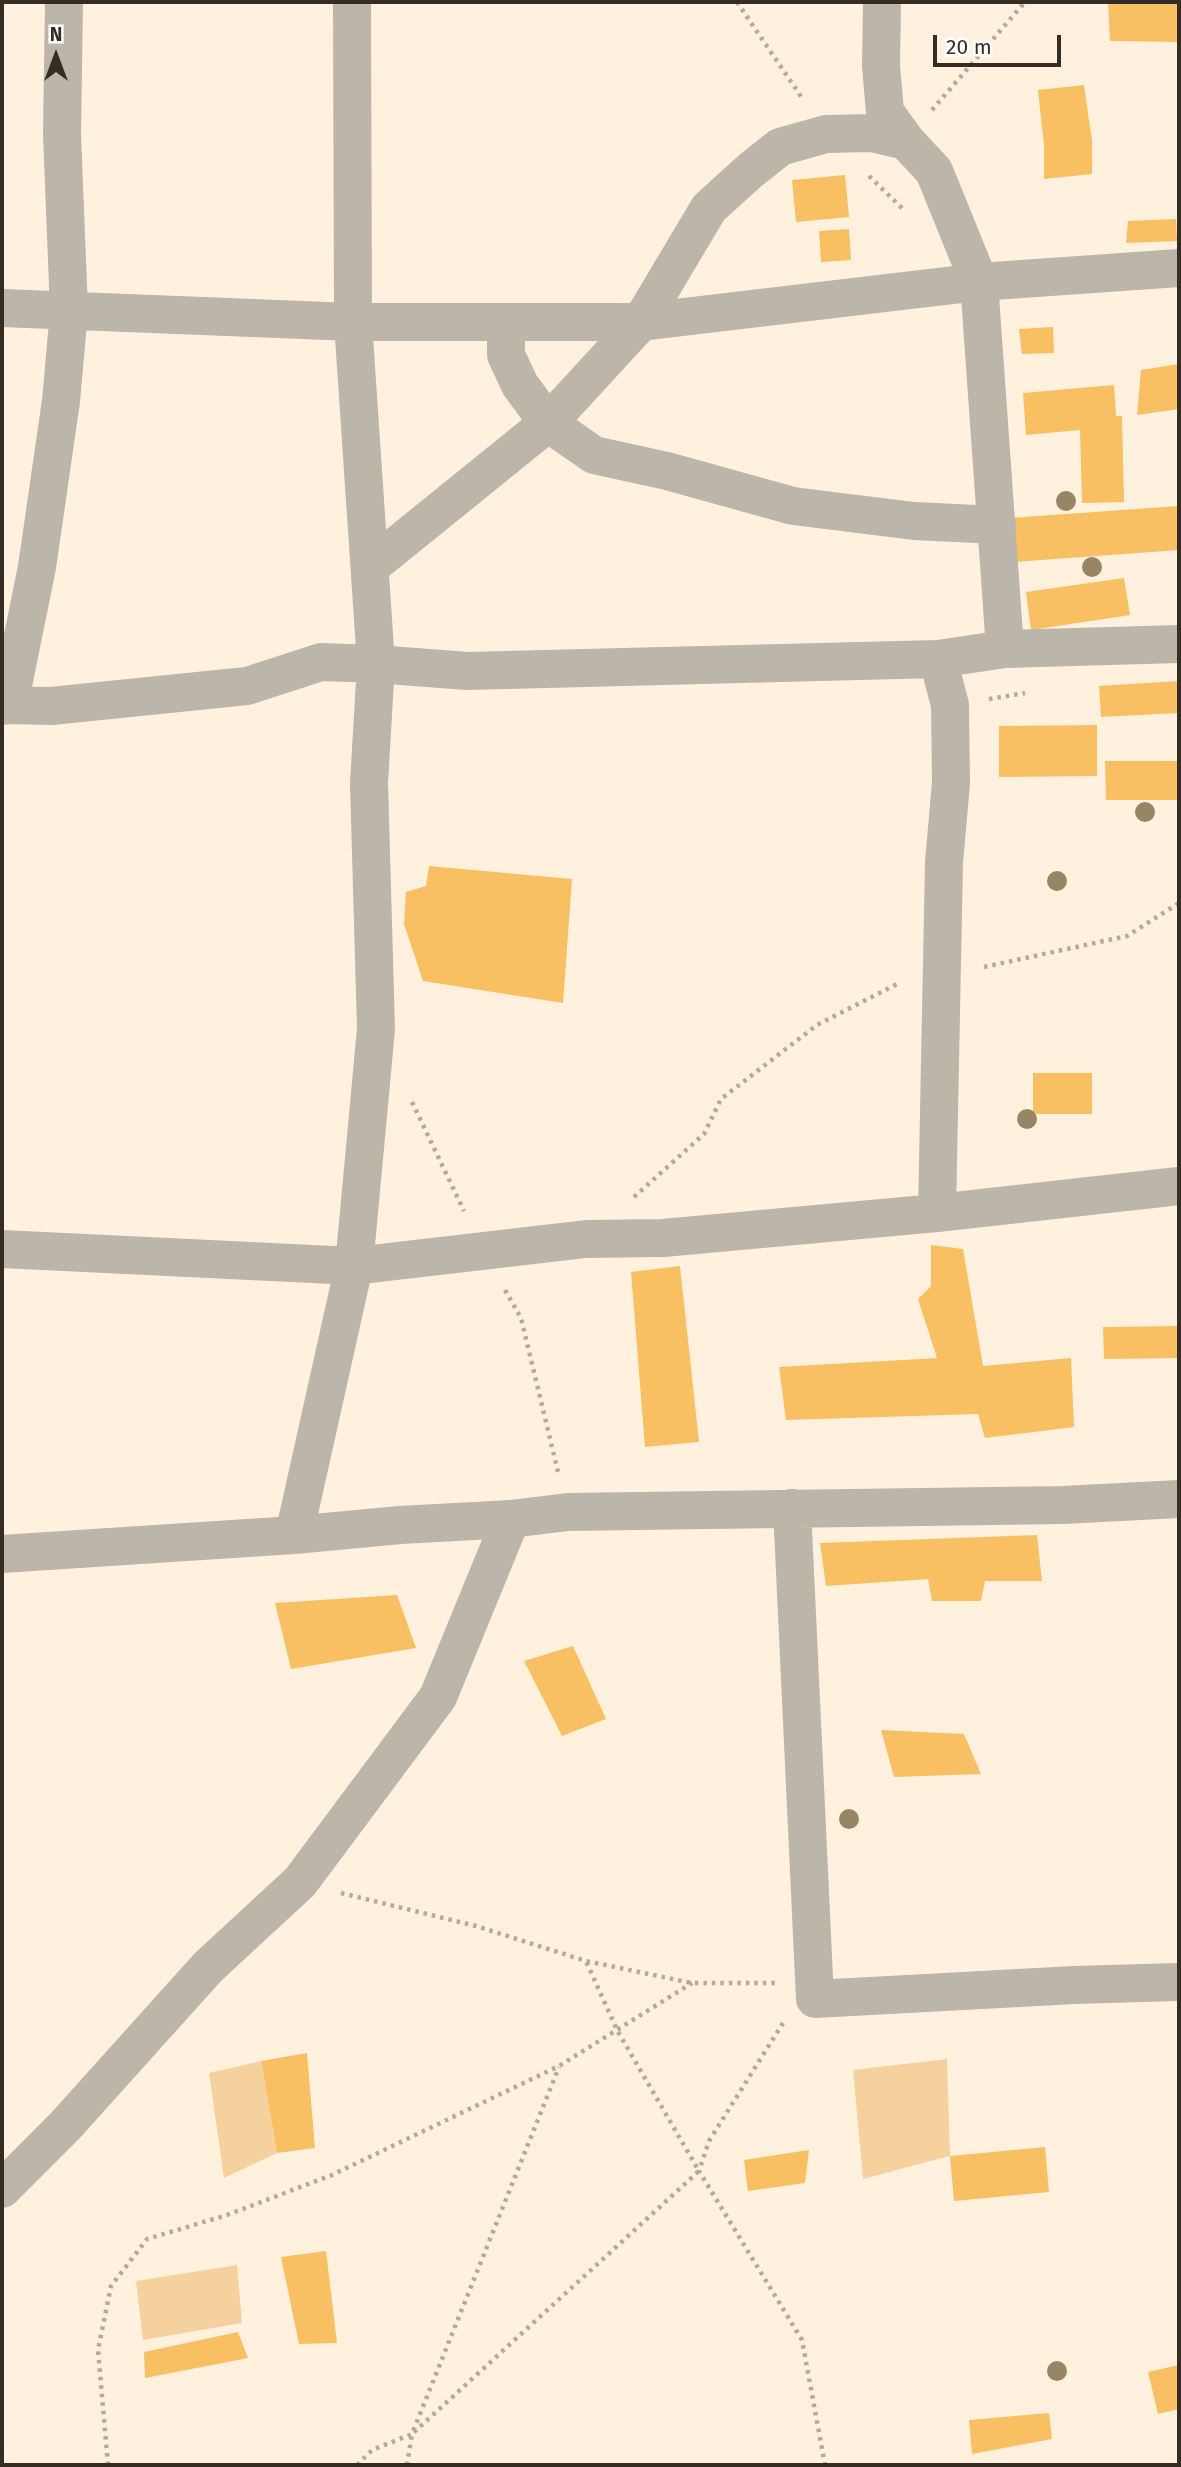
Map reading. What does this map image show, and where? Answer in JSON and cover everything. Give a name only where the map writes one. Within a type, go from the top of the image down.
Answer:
[{"type":"street","points":[[64,2],[62,134],[69,311],[61,401],[37,567],[6,706],[51,706],[247,686],[321,662],[467,671],[937,659],[1005,649],[1179,644]]},
{"type":"street","points":[[294,1535],[354,1266],[376,1029],[369,783],[376,664],[353,322],[352,2]]},
{"type":"street","points":[[882,2],[881,66],[885,112],[906,141],[934,171],[979,282],[1005,649]]},
{"type":"street","points":[[370,567],[548,423],[641,322],[709,208],[751,170],[780,147],[826,134],[872,133],[906,141]]},
{"type":"street","points":[[2,308],[353,322],[641,322],[979,282],[1179,268]]},
{"type":"street","points":[[506,323],[506,355],[520,385],[548,423],[594,455],[667,471],[793,506],[914,521],[996,526]]},
{"type":"street","points":[[937,659],[950,705],[951,783],[944,862],[937,1213]]},
{"type":"street","points":[[2,1249],[354,1266],[586,1239],[663,1238],[937,1213],[1179,1186]]},
{"type":"street","points":[[2,1554],[510,1519],[568,1512],[1063,1505],[1179,1499]]},
{"type":"street","points":[[792,1508],[815,1999],[1074,1984],[1179,1982]]},
{"type":"street","points":[[2,2189],[65,2126],[208,1967],[300,1882],[438,1697],[510,1519]]},
{"type":"path","points":[[906,141],[1025,2]]},
{"type":"path","points":[[586,1239],[704,1134],[721,1099],[817,1025],[943,961],[981,968],[1127,936],[1179,903]]},
{"type":"path","points":[[300,1882],[476,1926],[586,1961],[692,1983],[815,1982]]},
{"type":"path","points":[[586,1961],[617,2030],[802,2340],[825,2465]]},
{"type":"path","points":[[108,2465],[98,2350],[111,2286],[147,2239],[226,2215],[332,2175],[559,2066],[692,1983]]},
{"type":"path","points":[[357,2465],[372,2450],[412,2434],[699,2171],[709,2141],[783,2024]]},
{"type":"path","points":[[407,2465],[412,2434],[559,2066]]},
{"type":"shaded area","points":[[947,2059],[950,2156],[863,2179],[853,2070]]},
{"type":"shaded area","points":[[261,2061],[277,2153],[224,2178],[209,2073]]},
{"type":"shaded area","points":[[237,2265],[242,2323],[143,2340],[136,2281]]},
{"type":"building","points":[[1108,2],[1179,2],[1179,42],[1110,41]]},
{"type":"building","points":[[1084,85],[1092,141],[1092,174],[1044,179],[1044,146],[1038,90]]},
{"type":"building","points":[[845,175],[849,217],[796,222],[792,180]]},
{"type":"building","points":[[1176,219],[1177,241],[1126,243],[1128,221]]},
{"type":"building","points":[[849,229],[851,260],[821,262],[819,231]]},
{"type":"building","points":[[1053,327],[1054,353],[1022,354],[1019,329]]},
{"type":"building","points":[[1179,364],[1179,409],[1137,415],[1141,370]]},
{"type":"building","points":[[1114,385],[1116,416],[1122,416],[1124,502],[1082,503],[1080,430],[1026,435],[1023,393]]},
{"type":"building","points":[[1179,506],[1179,550],[1014,562],[1010,518]]},
{"type":"building","points":[[1124,578],[1130,615],[1031,630],[1026,592]]},
{"type":"building","points":[[1179,681],[1179,713],[1101,717],[1099,686]]},
{"type":"building","points":[[1097,725],[1097,776],[999,777],[999,726]]},
{"type":"building","points":[[1105,761],[1179,761],[1179,800],[1106,800]]},
{"type":"building","points":[[429,866],[572,879],[563,1003],[423,981],[404,924],[406,892],[426,886]]},
{"type":"building","points":[[1033,1073],[1092,1073],[1092,1114],[1033,1114]]},
{"type":"building","points":[[931,1245],[963,1249],[983,1366],[1071,1358],[1074,1427],[985,1438],[978,1414],[786,1420],[779,1367],[937,1358],[918,1299],[931,1286]]},
{"type":"building","points":[[680,1266],[699,1442],[645,1447],[631,1272]]},
{"type":"building","points":[[1179,1326],[1179,1358],[1104,1359],[1103,1327]]},
{"type":"building","points":[[1037,1535],[1042,1581],[985,1581],[981,1601],[932,1601],[928,1579],[826,1586],[820,1543]]},
{"type":"building","points":[[397,1595],[416,1648],[291,1669],[275,1603]]},
{"type":"building","points":[[573,1646],[606,1719],[562,1736],[524,1661]]},
{"type":"building","points":[[881,1730],[964,1734],[981,1774],[894,1777]]},
{"type":"building","points":[[307,2053],[315,2148],[277,2153],[261,2061]]},
{"type":"building","points":[[1045,2147],[1049,2192],[954,2201],[950,2156]]},
{"type":"building","points":[[809,2150],[805,2183],[748,2191],[744,2160]]},
{"type":"building","points":[[326,2251],[337,2343],[299,2344],[281,2257]]},
{"type":"building","points":[[238,2332],[248,2358],[145,2378],[144,2352]]},
{"type":"building","points":[[1179,2365],[1179,2409],[1158,2414],[1148,2372]]},
{"type":"building","points":[[1049,2413],[1052,2439],[972,2454],[969,2420]]}]
